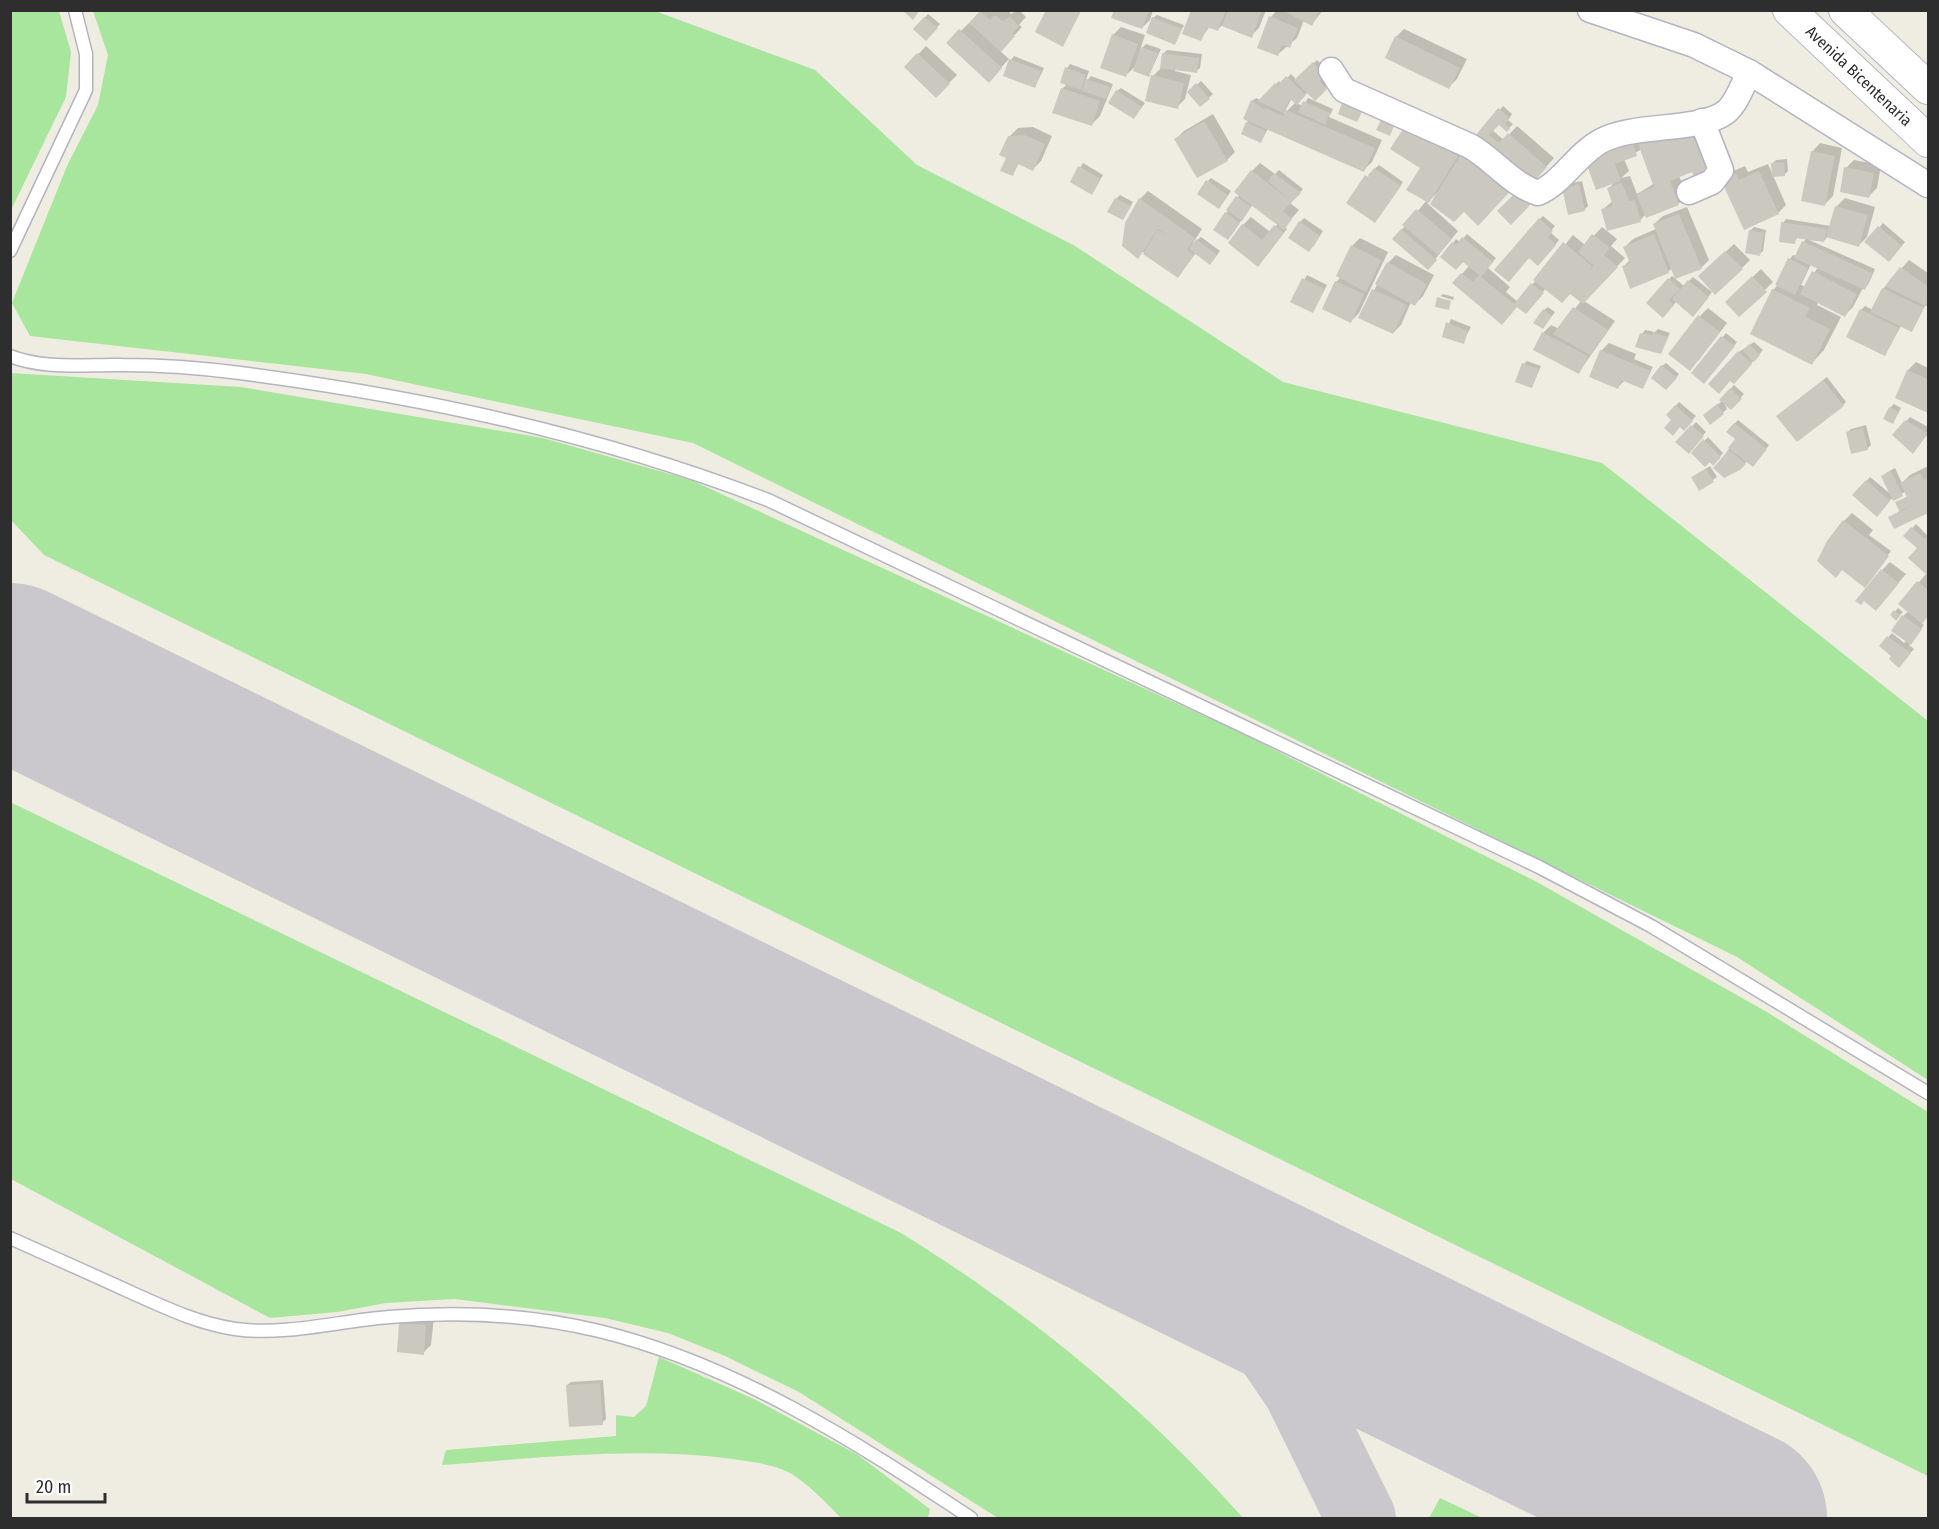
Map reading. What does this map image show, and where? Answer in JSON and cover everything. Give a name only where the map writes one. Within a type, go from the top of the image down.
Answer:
[{"type":"street","points":[[1590,10],[1694,45],[1749,72],[1929,185]]},
{"type":"street","name":"Avenida Bicentenaria","points":[[1789,10],[1929,141]]},
{"type":"street","points":[[1845,10],[1929,88]]},
{"type":"street","points":[[1331,70],[1344,90],[1470,146],[1484,154],[1528,190],[1538,194],[1547,190],[1568,167],[1600,141],[1619,133],[1702,121],[1726,112],[1749,72]]},
{"type":"street","points":[[1689,192],[1712,182],[1721,170],[1702,121]]},
{"type":"lane","points":[[10,251],[86,90],[86,54],[75,10]]},
{"type":"lane","points":[[10,356],[49,365],[126,365],[238,373],[402,397],[541,427],[619,447],[768,500],[1539,867],[1651,926],[1929,1093]]},
{"type":"lane","points":[[10,1238],[196,1321],[238,1329],[287,1329],[440,1313],[543,1322],[598,1331],[656,1347],[712,1370],[829,1428],[971,1518]]},
{"type":"green space","points":[[11,10],[59,11],[71,52],[66,97],[11,210]]},
{"type":"green space","points":[[93,11],[655,11],[815,70],[917,165],[1075,246],[1283,382],[1602,463],[1928,721],[1928,1080],[1737,957],[693,443],[366,374],[30,336],[12,303],[67,166],[98,105],[108,55]]},
{"type":"green space","points":[[10,373],[241,387],[543,438],[691,480],[1237,731],[1535,881],[1765,1011],[1928,1112],[1928,1476],[44,555],[11,520]]},
{"type":"green space","points":[[10,802],[901,1233],[994,1295],[1082,1363],[1166,1438],[1243,1518],[998,1518],[799,1392],[725,1356],[668,1333],[605,1318],[454,1299],[386,1303],[337,1312],[270,1318],[11,1179]]},
{"type":"green space","points":[[659,1357],[754,1399],[858,1455],[930,1509],[928,1518],[841,1518],[811,1489],[784,1470],[770,1465],[697,1455],[588,1454],[442,1465],[446,1450],[616,1436],[616,1415],[634,1417],[646,1406]]},
{"type":"green space","points":[[1440,1498],[1482,1518],[1429,1518]]},
{"type":"building","points":[[902,10],[920,10],[913,20]]},
{"type":"building","points":[[1046,10],[1080,12],[1063,47],[1035,32]]},
{"type":"building","points":[[1114,10],[1149,10],[1142,29],[1111,18]]},
{"type":"building","points":[[1191,10],[1226,10],[1218,31],[1207,27],[1201,41],[1182,34]]},
{"type":"building","points":[[1228,10],[1262,10],[1252,38],[1222,26]]},
{"type":"building","points":[[1282,10],[1320,10],[1312,26]]},
{"type":"building","points":[[980,11],[990,20],[995,15],[1002,21],[1010,17],[1019,26],[1012,34],[1015,36],[1001,52],[969,23]]},
{"type":"building","points":[[1269,16],[1298,28],[1290,48],[1282,45],[1278,56],[1257,48]]},
{"type":"building","points":[[924,17],[938,28],[926,41],[913,29]]},
{"type":"building","points":[[1152,17],[1182,29],[1175,45],[1146,33]]},
{"type":"building","points":[[959,29],[1002,68],[989,83],[946,43]]},
{"type":"building","points":[[1112,34],[1138,44],[1126,77],[1100,68]]},
{"type":"building","points":[[1395,36],[1460,68],[1449,89],[1385,58]]},
{"type":"building","points":[[1141,47],[1158,53],[1149,77],[1133,71]]},
{"type":"building","points":[[917,53],[950,84],[936,98],[904,67]]},
{"type":"building","points":[[1162,53],[1199,58],[1197,73],[1160,68]]},
{"type":"building","points":[[1009,59],[1041,71],[1035,88],[1003,76]]},
{"type":"building","points":[[1313,62],[1326,75],[1319,81],[1327,89],[1315,101],[1294,80]]},
{"type":"building","points":[[1065,67],[1086,75],[1081,90],[1060,83]]},
{"type":"building","points":[[1151,75],[1184,83],[1178,109],[1145,101]]},
{"type":"building","points":[[1286,76],[1306,95],[1297,105],[1290,99],[1283,113],[1258,101],[1275,83],[1277,86]]},
{"type":"building","points":[[1086,79],[1110,87],[1106,99],[1082,91]]},
{"type":"building","points":[[1196,83],[1210,99],[1200,107],[1187,92]]},
{"type":"building","points":[[1061,88],[1100,101],[1092,126],[1052,113]]},
{"type":"building","points":[[1116,90],[1142,107],[1134,119],[1108,103]]},
{"type":"building","points":[[1251,100],[1264,110],[1265,108],[1283,116],[1286,110],[1375,148],[1364,172],[1243,119]]},
{"type":"building","points":[[1303,101],[1330,113],[1325,125],[1298,112]]},
{"type":"building","points":[[1342,103],[1362,112],[1357,122],[1338,114]]},
{"type":"building","points":[[1498,108],[1510,118],[1505,124],[1510,128],[1507,132],[1499,125],[1489,135],[1499,143],[1508,133],[1547,167],[1532,184],[1475,136]]},
{"type":"building","points":[[1381,120],[1394,126],[1390,136],[1376,130]]},
{"type":"building","points":[[1409,120],[1458,156],[1429,203],[1406,190],[1420,168],[1390,149]]},
{"type":"building","points":[[1204,121],[1228,161],[1197,178],[1174,139]]},
{"type":"building","points":[[1246,122],[1266,131],[1261,143],[1241,134]]},
{"type":"building","points":[[1690,129],[1697,145],[1700,143],[1712,173],[1695,179],[1692,172],[1670,181],[1679,205],[1646,218],[1636,194],[1654,187],[1638,144],[1659,136],[1662,141]]},
{"type":"building","points":[[1024,135],[1045,144],[1033,171],[1018,164],[1013,176],[1000,171],[1006,158],[999,155],[1008,136]]},
{"type":"building","points":[[1631,140],[1637,156],[1615,164],[1621,181],[1596,190],[1584,157]]},
{"type":"building","points":[[1463,151],[1514,187],[1478,226],[1464,212],[1454,222],[1430,204]]},
{"type":"building","points":[[1811,151],[1835,156],[1825,206],[1801,201]]},
{"type":"building","points":[[1784,162],[1785,176],[1772,177],[1771,163]]},
{"type":"building","points":[[1078,166],[1101,179],[1092,195],[1070,182]]},
{"type":"building","points":[[1844,167],[1874,173],[1869,198],[1840,192]]},
{"type":"building","points":[[1374,168],[1401,186],[1375,223],[1346,203],[1365,175],[1368,177]]},
{"type":"building","points":[[1251,170],[1286,197],[1268,181],[1274,173],[1301,193],[1283,211],[1292,219],[1284,230],[1234,192]]},
{"type":"building","points":[[1759,171],[1779,214],[1744,230],[1721,180],[1736,173],[1739,180]]},
{"type":"building","points":[[1206,180],[1228,195],[1219,209],[1197,194]]},
{"type":"building","points":[[1622,183],[1629,201],[1635,200],[1641,222],[1607,231],[1601,209],[1613,206],[1607,188]]},
{"type":"building","points":[[1579,184],[1585,211],[1568,215],[1562,188]]},
{"type":"building","points":[[1517,191],[1531,204],[1511,225],[1497,211]]},
{"type":"building","points":[[1236,196],[1251,207],[1242,221],[1226,210]]},
{"type":"building","points":[[1115,198],[1131,206],[1123,220],[1107,212]]},
{"type":"building","points":[[1139,198],[1195,238],[1187,250],[1194,255],[1178,278],[1143,254],[1158,230],[1168,236],[1158,229],[1138,259],[1122,246],[1125,223]]},
{"type":"building","points":[[1835,206],[1868,215],[1859,247],[1826,237]]},
{"type":"building","points":[[1416,209],[1452,239],[1438,255],[1402,225]]},
{"type":"building","points":[[1225,212],[1240,223],[1228,240],[1213,230]]},
{"type":"building","points":[[1679,214],[1702,269],[1675,279],[1653,224]]},
{"type":"building","points":[[1539,218],[1553,231],[1548,237],[1556,245],[1538,266],[1529,258],[1509,282],[1494,270]]},
{"type":"building","points":[[1299,221],[1320,236],[1309,252],[1288,238]]},
{"type":"building","points":[[1781,222],[1827,229],[1824,242],[1796,238],[1795,244],[1779,242]]},
{"type":"building","points":[[1242,224],[1262,240],[1274,225],[1284,233],[1258,267],[1228,243]]},
{"type":"building","points":[[1878,226],[1902,246],[1889,262],[1864,242]]},
{"type":"building","points":[[1401,229],[1437,260],[1428,270],[1392,239]]},
{"type":"building","points":[[1749,230],[1764,233],[1760,256],[1745,253]]},
{"type":"building","points":[[1592,234],[1610,248],[1604,255],[1618,267],[1583,304],[1570,294],[1562,303],[1533,280],[1563,242],[1592,266],[1588,273],[1597,261],[1593,265],[1578,252]]},
{"type":"building","points":[[1654,234],[1669,273],[1630,289],[1622,266],[1630,263],[1623,247]]},
{"type":"building","points":[[1462,237],[1493,262],[1481,277],[1514,304],[1531,283],[1544,293],[1526,314],[1517,307],[1502,325],[1452,283],[1461,273],[1473,282],[1479,275],[1463,262],[1456,270],[1440,257],[1452,242],[1456,245]]},
{"type":"building","points":[[1196,239],[1217,255],[1210,265],[1189,249]]},
{"type":"building","points":[[1802,241],[1872,273],[1865,290],[1794,258]]},
{"type":"building","points":[[1351,245],[1381,260],[1366,292],[1336,276]]},
{"type":"building","points":[[1725,251],[1743,269],[1715,295],[1698,276]]},
{"type":"building","points":[[1788,258],[1808,268],[1795,295],[1775,285]]},
{"type":"building","points":[[1387,262],[1427,284],[1415,306],[1375,284]]},
{"type":"building","points":[[1900,267],[1928,286],[1928,307],[1885,286]]},
{"type":"building","points":[[1812,271],[1857,294],[1845,317],[1800,294]]},
{"type":"building","points":[[1752,276],[1767,292],[1739,317],[1725,302]]},
{"type":"building","points":[[1302,278],[1325,289],[1313,313],[1290,302]]},
{"type":"building","points":[[1668,278],[1680,289],[1669,300],[1674,305],[1663,318],[1646,303]]},
{"type":"building","points":[[1688,280],[1709,297],[1693,317],[1672,299]]},
{"type":"building","points":[[1335,281],[1364,294],[1351,323],[1322,309]]},
{"type":"building","points":[[1882,288],[1924,308],[1912,332],[1870,312]]},
{"type":"building","points":[[1372,289],[1407,305],[1393,334],[1358,318]]},
{"type":"building","points":[[1772,289],[1810,308],[1805,317],[1830,329],[1812,365],[1750,334]]},
{"type":"building","points":[[1437,297],[1451,301],[1449,310],[1435,307]]},
{"type":"building","points":[[1573,307],[1608,330],[1590,355],[1553,334]]},
{"type":"building","points":[[1543,309],[1552,316],[1543,329],[1533,323]]},
{"type":"building","points":[[1860,309],[1899,328],[1885,356],[1846,337]]},
{"type":"building","points":[[1698,315],[1720,332],[1690,371],[1668,354]]},
{"type":"building","points":[[1446,322],[1468,331],[1464,344],[1442,337]]},
{"type":"building","points":[[1542,332],[1588,356],[1579,374],[1533,350]]},
{"type":"building","points":[[1653,332],[1668,337],[1661,354],[1635,347],[1640,333],[1652,335]]},
{"type":"building","points":[[1721,336],[1735,346],[1704,384],[1691,373]]},
{"type":"building","points":[[1749,344],[1760,355],[1754,362],[1743,351]]},
{"type":"building","points":[[1600,350],[1651,371],[1643,389],[1621,380],[1618,389],[1589,377]]},
{"type":"building","points":[[1738,351],[1752,364],[1734,384],[1730,381],[1719,394],[1708,384]]},
{"type":"building","points":[[1522,363],[1539,369],[1532,388],[1515,382]]},
{"type":"building","points":[[1661,365],[1677,378],[1666,390],[1651,378]]},
{"type":"building","points":[[1907,370],[1928,379],[1928,413],[1895,398]]},
{"type":"building","points":[[1823,380],[1844,406],[1797,442],[1776,416]]},
{"type":"building","points":[[1730,388],[1742,399],[1731,410],[1719,400]]},
{"type":"building","points":[[1717,404],[1724,414],[1710,425],[1703,415]]},
{"type":"building","points":[[1675,405],[1693,421],[1684,431],[1680,427],[1673,436],[1664,428],[1671,420],[1666,415]]},
{"type":"building","points":[[1889,407],[1899,412],[1893,424],[1883,419]]},
{"type":"building","points":[[1905,420],[1928,433],[1913,454],[1892,435]]},
{"type":"building","points":[[1734,423],[1767,449],[1753,467],[1728,448],[1735,439],[1726,432]]},
{"type":"building","points":[[1691,425],[1704,436],[1689,454],[1675,442]]},
{"type":"building","points":[[1863,428],[1868,450],[1851,454],[1846,432]]},
{"type":"building","points":[[1703,439],[1721,457],[1713,466],[1710,462],[1705,467],[1691,453]]},
{"type":"building","points":[[1729,450],[1746,464],[1740,470],[1724,478],[1713,468]]},
{"type":"building","points":[[1706,469],[1714,482],[1699,491],[1691,477]]},
{"type":"building","points":[[1891,471],[1903,496],[1893,501],[1881,476]]},
{"type":"building","points":[[1920,473],[1924,480],[1928,478],[1928,513],[1894,529],[1888,517],[1918,503],[1899,511],[1895,502],[1907,497],[1900,483]]},
{"type":"building","points":[[1866,480],[1890,501],[1877,517],[1852,495]]},
{"type":"building","points":[[1843,520],[1889,556],[1865,588],[1842,570],[1836,578],[1817,561],[1827,541]]},
{"type":"building","points":[[1911,527],[1925,539],[1928,534],[1928,576],[1908,558],[1917,548],[1903,536]]},
{"type":"building","points":[[1881,569],[1899,583],[1876,611],[1864,601],[1861,605],[1855,601]]},
{"type":"building","points":[[1917,581],[1928,590],[1928,616],[1922,624],[1898,604]]},
{"type":"building","points":[[1894,610],[1900,616],[1896,621],[1890,615]]},
{"type":"building","points":[[1902,615],[1922,629],[1911,645],[1891,631]]},
{"type":"building","points":[[1887,636],[1911,653],[1899,668],[1889,659],[1891,656],[1879,646]]},
{"type":"building","points":[[399,1323],[426,1325],[424,1355],[397,1352]]},
{"type":"building","points":[[600,1383],[603,1425],[569,1427],[566,1385]]},
{"type":"taxiway","points":[[10,679],[36,684]]},
{"type":"taxiway","points":[[1145,1227],[1215,1279],[1244,1311],[1298,1390],[1361,1518]]},
{"type":"runway","points":[[10,671],[1739,1518]]}]
